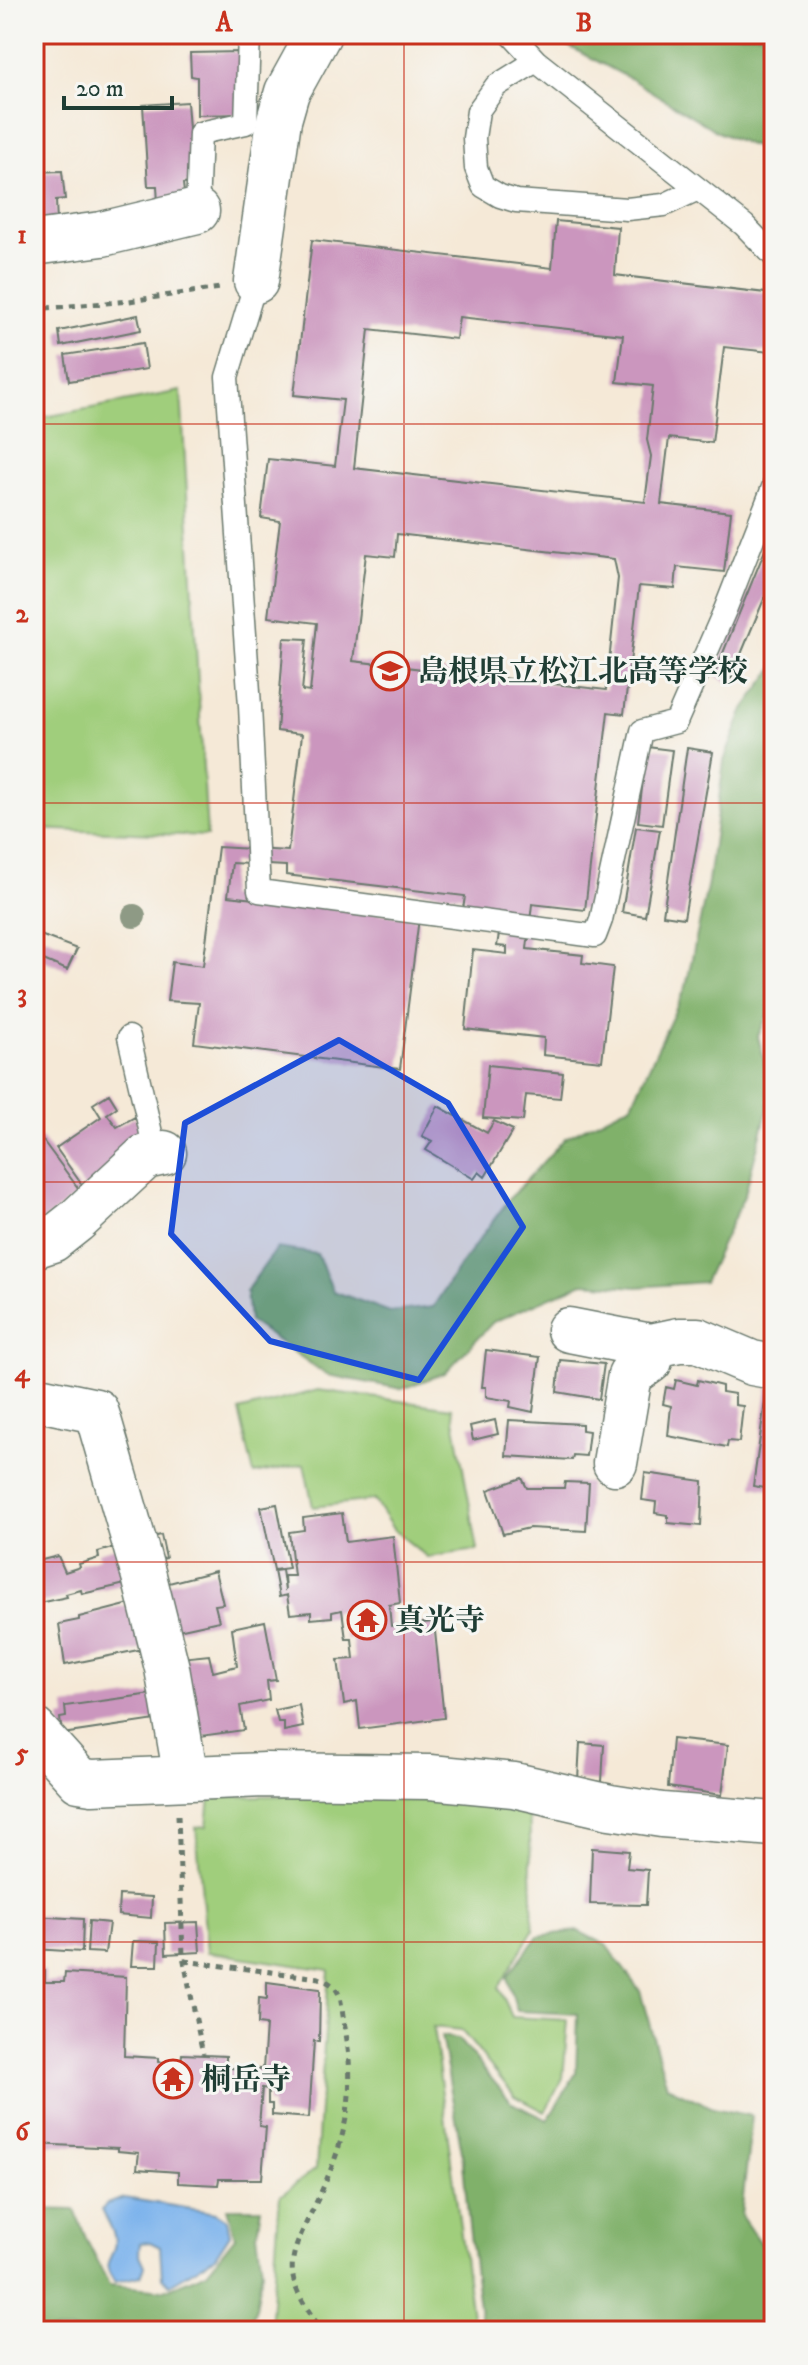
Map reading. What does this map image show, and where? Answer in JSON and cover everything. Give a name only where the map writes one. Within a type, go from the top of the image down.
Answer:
[{"type":"street","points":[[256,281],[279,120],[287,92],[319,34]]},
{"type":"street","points":[[34,243],[102,234],[197,211]]},
{"type":"street","points":[[34,1246],[52,1240],[76,1221],[145,1157],[160,1154]]},
{"type":"street","points":[[569,1330],[650,1353]]},
{"type":"street","points":[[615,1463],[630,1375],[650,1353],[679,1340],[698,1340],[752,1363],[774,1367]]},
{"type":"street","points":[[648,1429],[650,1353]]},
{"type":"street","points":[[34,1398],[96,1411],[167,1668],[184,1778]]},
{"type":"street","points":[[34,1730],[79,1780],[92,1782],[327,1775],[430,1777],[514,1785],[610,1807],[662,1815],[774,1824]]},
{"type":"lane","points":[[197,211],[200,133],[246,123],[249,34]]},
{"type":"lane","points":[[511,34],[536,61],[744,225],[774,256]]},
{"type":"lane","points":[[536,61],[496,86],[478,111],[474,138],[476,168],[483,186],[516,201],[627,209],[664,205],[698,189]]},
{"type":"lane","points":[[256,281],[227,377],[250,706],[259,891],[595,936],[642,731],[676,722],[725,610],[774,485]]},
{"type":"lane","points":[[129,1037],[160,1154]]},
{"type":"path","points":[[34,309],[129,301],[256,281]]},
{"type":"path","points":[[178,1827],[184,1961],[203,2054]]},
{"type":"path","points":[[184,1961],[319,1978],[331,1982],[339,1991],[350,2057],[347,2115],[331,2170],[293,2258],[292,2276],[298,2294],[322,2331]]},
{"type":"highlighted area","points":[[339,1040],[448,1103],[523,1227],[419,1380],[270,1341],[171,1234],[185,1123]]},
{"type":"green space","points":[[546,34],[774,34],[774,155],[718,132],[629,78]]},
{"type":"green space","points":[[181,391],[207,836],[34,829],[34,419]]},
{"type":"green space","points":[[774,668],[774,1001],[758,1036],[772,1093],[745,1194],[704,1282],[637,1287],[583,1283],[493,1322],[445,1373],[402,1389],[327,1375],[249,1321],[246,1291],[277,1248],[317,1254],[333,1291],[390,1312],[433,1307],[510,1198],[565,1138],[632,1104],[686,987],[708,882],[724,761],[744,709]]},
{"type":"green space","points":[[318,1390],[452,1408],[478,1550],[427,1557],[393,1529],[374,1500],[313,1507],[304,1464],[254,1474],[239,1411]]},
{"type":"green space","points":[[383,1794],[529,1807],[533,1930],[499,1987],[512,2017],[568,2020],[563,2078],[545,2112],[515,2096],[461,2030],[433,2027],[474,2331],[276,2331],[270,2328],[280,2196],[316,2169],[329,1970],[207,1952],[196,1827],[207,1826],[210,1797]]},
{"type":"green space","points":[[578,1931],[606,1945],[640,1991],[667,2086],[713,2108],[752,2116],[741,2216],[774,2263],[774,2331],[482,2331],[462,2152],[441,2036],[458,2039],[512,2103],[548,2120],[576,2073],[578,2014],[517,2011],[507,1977],[538,1936]]},
{"type":"green space","points":[[227,2208],[261,2208],[257,2234],[262,2270],[256,2308],[246,2331],[34,2331],[34,2209],[75,2210],[109,2285],[164,2290],[207,2272],[235,2237]]},
{"type":"water","points":[[125,2198],[216,2213],[227,2220],[230,2234],[215,2257],[170,2284],[162,2278],[160,2247],[150,2242],[140,2243],[139,2253],[145,2266],[141,2276],[115,2282],[108,2265],[115,2240],[102,2210],[106,2204]]},
{"type":"building","points":[[240,52],[242,114],[197,115],[197,77],[191,76],[190,53]]},
{"type":"building","points":[[187,102],[193,183],[183,184],[185,201],[158,203],[157,186],[148,186],[143,105]]},
{"type":"building","points":[[62,171],[65,199],[56,200],[57,224],[34,225],[34,172]]},
{"type":"building","points":[[556,221],[618,227],[615,275],[774,294],[770,352],[724,347],[712,443],[669,438],[661,504],[731,512],[724,572],[677,567],[675,589],[639,586],[624,714],[608,712],[585,910],[532,904],[527,949],[583,955],[582,963],[613,967],[602,1061],[543,1055],[544,1038],[465,1029],[473,950],[507,954],[507,947],[497,946],[502,915],[463,910],[465,896],[286,875],[286,866],[232,863],[228,896],[419,918],[400,1069],[194,1043],[199,1003],[167,1001],[172,962],[203,966],[218,847],[288,851],[302,734],[277,731],[284,638],[307,639],[302,691],[310,692],[317,623],[268,617],[280,521],[261,518],[268,459],[335,466],[343,400],[294,395],[312,240],[552,268]],"holes":[[[459,317],[623,335],[617,382],[653,386],[647,440],[651,456],[645,502],[354,468],[369,329],[456,339]],[[397,534],[614,559],[618,578],[606,690],[353,661],[366,554],[395,557]]]},
{"type":"building","points":[[138,315],[141,330],[61,346],[59,331]]},
{"type":"building","points":[[143,343],[147,369],[69,381],[65,355]]},
{"type":"building","points":[[774,528],[774,575],[729,683],[714,675]]},
{"type":"building","points":[[647,747],[672,750],[662,825],[638,822]]},
{"type":"building","points":[[687,748],[713,752],[684,918],[663,915]]},
{"type":"building","points":[[636,827],[660,830],[645,916],[622,912]]},
{"type":"building","points":[[35,933],[77,949],[67,970],[34,956]]},
{"type":"building","points":[[488,1065],[563,1073],[560,1098],[526,1095],[523,1121],[483,1118]]},
{"type":"building","points":[[109,1094],[117,1107],[107,1114],[117,1127],[135,1117],[146,1141],[85,1189],[56,1148],[101,1117],[93,1104]]},
{"type":"building","points":[[438,1106],[487,1133],[494,1121],[513,1130],[485,1177],[479,1172],[474,1179],[426,1150],[432,1141],[422,1136]]},
{"type":"building","points":[[41,1138],[81,1192],[34,1227],[34,1142]]},
{"type":"building","points":[[486,1350],[540,1357],[533,1412],[510,1407],[511,1401],[486,1397],[486,1387],[482,1387]]},
{"type":"building","points":[[560,1360],[604,1364],[599,1399],[557,1392]]},
{"type":"building","points":[[676,1380],[697,1385],[698,1380],[722,1386],[722,1392],[735,1394],[735,1405],[743,1406],[739,1442],[728,1441],[727,1447],[668,1436],[671,1406],[663,1404],[666,1387],[674,1389]]},
{"type":"building","points":[[767,1388],[774,1390],[774,1490],[753,1486]]},
{"type":"building","points":[[495,1420],[498,1434],[473,1440],[470,1426]]},
{"type":"building","points":[[509,1420],[582,1424],[582,1430],[589,1431],[586,1456],[573,1455],[572,1460],[506,1456]]},
{"type":"building","points":[[645,1473],[703,1481],[701,1526],[668,1523],[668,1515],[655,1513],[656,1502],[642,1500]]},
{"type":"building","points":[[522,1478],[527,1488],[564,1488],[565,1482],[589,1483],[586,1531],[529,1528],[503,1534],[488,1490]]},
{"type":"building","points":[[277,1504],[289,1568],[274,1570],[261,1507]]},
{"type":"building","name":"真光寺","points":[[342,1513],[346,1542],[393,1536],[400,1603],[389,1605],[391,1626],[434,1622],[444,1718],[360,1729],[357,1701],[344,1704],[338,1660],[354,1659],[352,1639],[346,1639],[342,1610],[332,1612],[332,1617],[311,1619],[311,1612],[290,1614],[287,1595],[279,1597],[274,1571],[282,1570],[285,1591],[284,1576],[294,1576],[289,1532],[304,1530],[303,1518]]},
{"type":"building","points":[[161,1535],[166,1558],[146,1563],[140,1540]]},
{"type":"building","points":[[126,1544],[134,1582],[82,1594],[81,1590],[66,1594],[67,1597],[34,1604],[34,1562],[58,1556],[65,1572],[99,1558],[98,1552]]},
{"type":"building","points":[[215,1571],[223,1604],[215,1605],[219,1621],[169,1632],[165,1584]]},
{"type":"building","points":[[134,1603],[143,1649],[65,1665],[59,1624]]},
{"type":"building","points":[[265,1621],[276,1680],[267,1681],[269,1700],[240,1706],[244,1730],[201,1736],[180,1658],[209,1655],[213,1672],[237,1666],[232,1628]]},
{"type":"building","points":[[152,1694],[156,1720],[62,1734],[60,1718],[66,1717],[65,1706]]},
{"type":"building","points":[[299,1705],[303,1727],[284,1731],[284,1722],[278,1722],[275,1710]]},
{"type":"building","points":[[672,1739],[728,1745],[722,1795],[668,1787]]},
{"type":"building","points":[[580,1743],[604,1745],[602,1782],[578,1780]]},
{"type":"building","points":[[592,1848],[629,1851],[627,1868],[648,1870],[646,1905],[590,1904]]},
{"type":"building","points":[[119,1895],[152,1897],[151,1918],[118,1915]]},
{"type":"building","points":[[34,1916],[83,1919],[82,1952],[34,1949]]},
{"type":"building","points":[[89,1921],[109,1923],[105,1953],[87,1952]]},
{"type":"building","points":[[198,1922],[200,1952],[166,1954],[165,1923]]},
{"type":"building","points":[[133,1941],[159,1942],[158,1966],[131,1966]]},
{"type":"building","name":"桐岳寺","points":[[34,1970],[45,1971],[45,1982],[64,1982],[65,1973],[126,1977],[124,2056],[181,2063],[182,2054],[226,2056],[226,2068],[263,2069],[266,2025],[258,2024],[259,1998],[267,1999],[267,1982],[320,1989],[319,2042],[314,2041],[309,2118],[272,2115],[268,2089],[262,2088],[259,2126],[266,2127],[262,2179],[219,2179],[218,2185],[178,2183],[178,2172],[137,2169],[139,2153],[118,2151],[118,2148],[34,2144]]},
{"type":"place","name":"島根県立松江北高等学校","points":[[390,671]]},
{"type":"place","name":"真光寺","points":[[367,1620]]},
{"type":"place","name":"桐岳寺","points":[[173,2079]]}]
